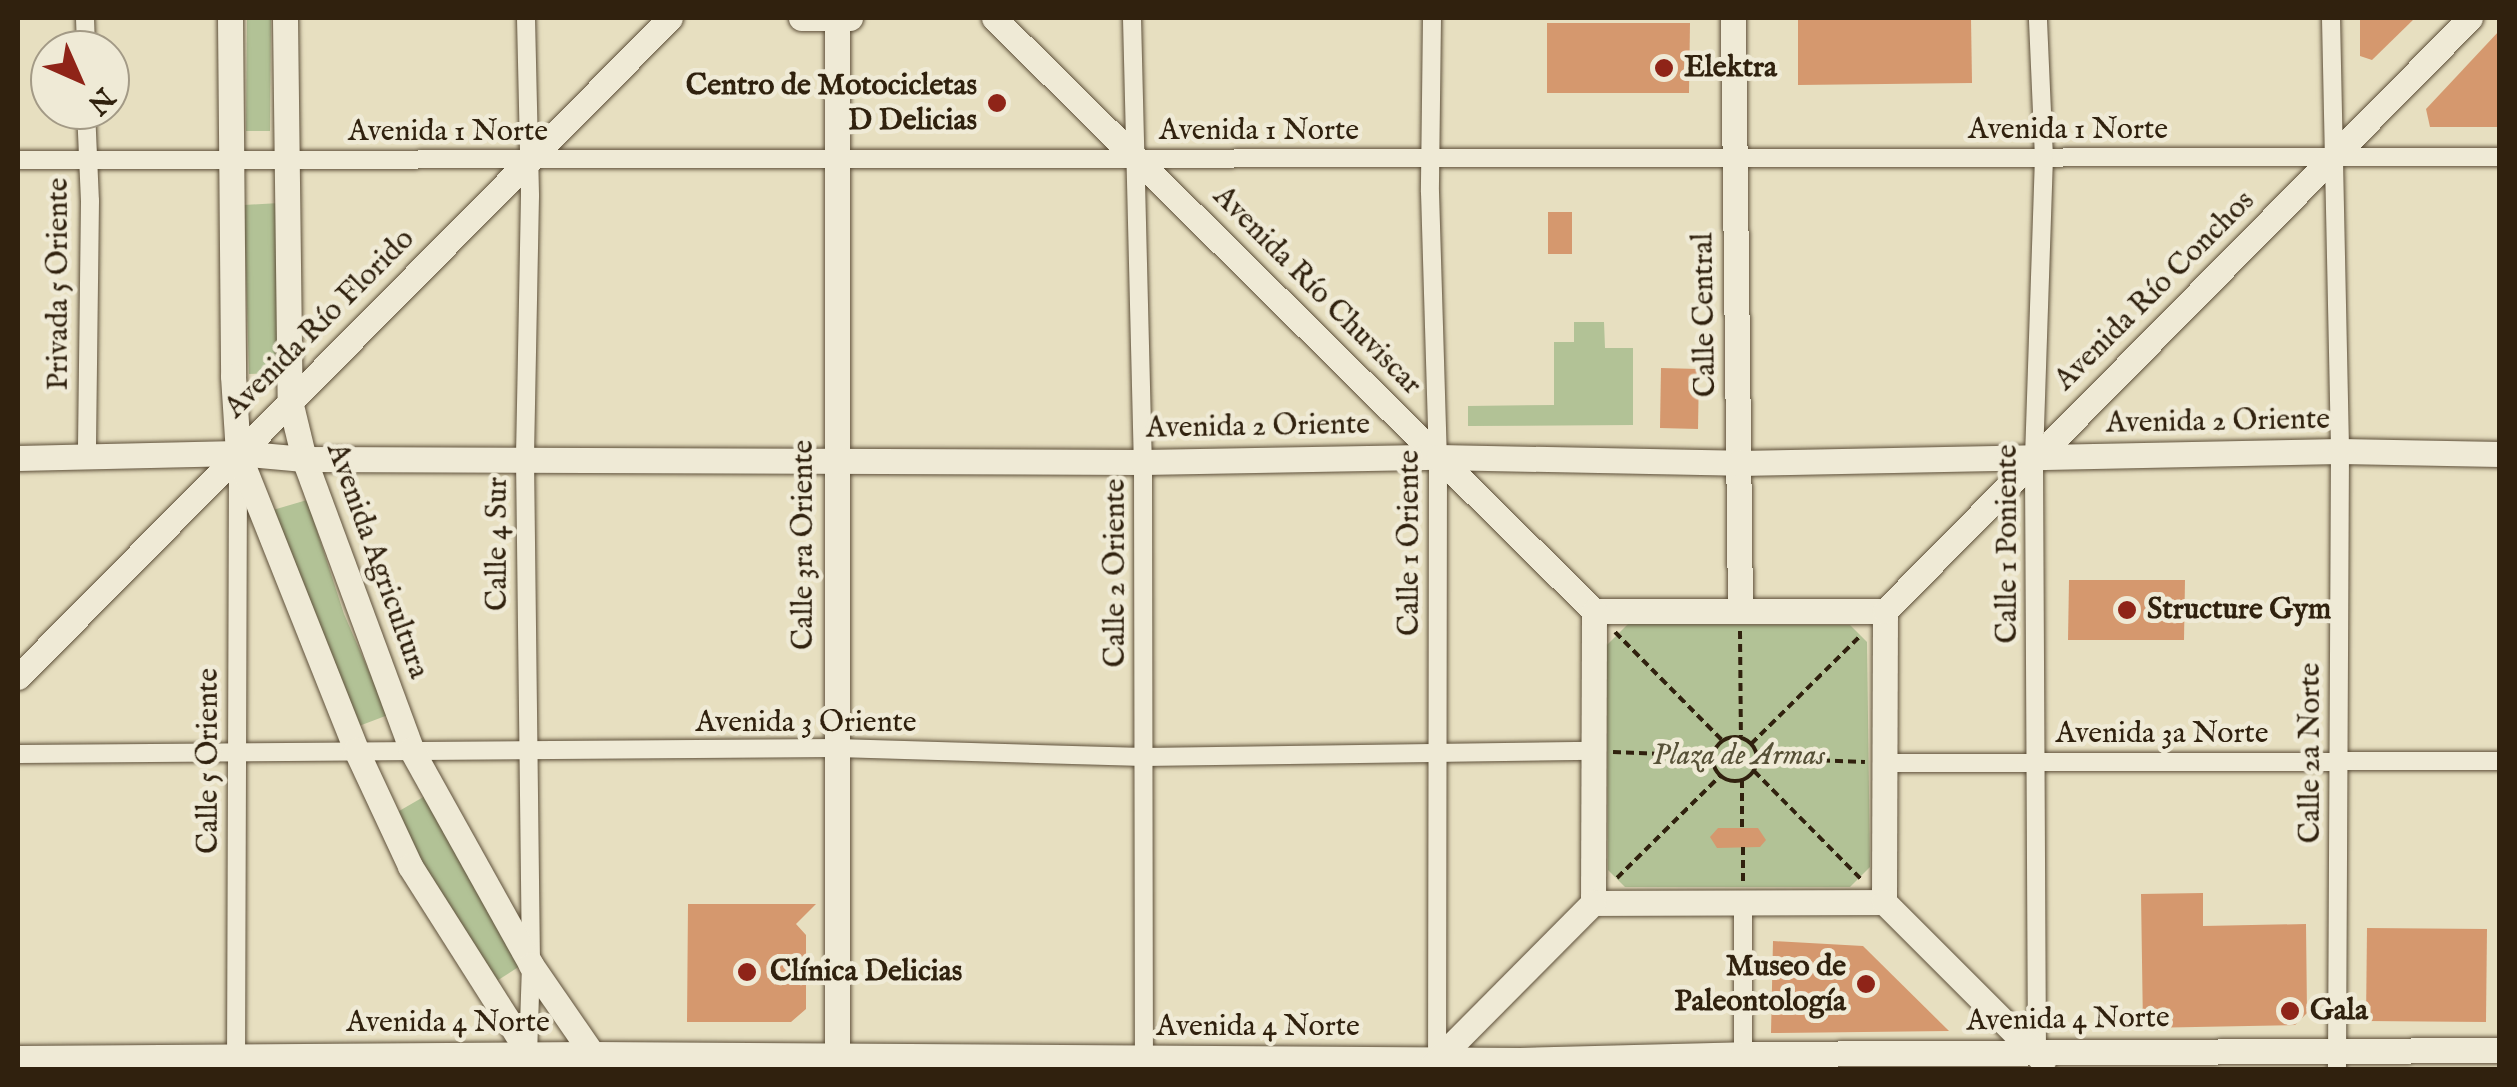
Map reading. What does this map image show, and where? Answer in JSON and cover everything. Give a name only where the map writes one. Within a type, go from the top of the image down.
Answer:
[{"type":"main road","points":[[230,18],[232,376],[238,454],[356,750],[410,866],[532,1065]]},
{"type":"main road","name":"Avenida Agricultura","points":[[284,18],[290,401],[304,460],[411,749],[531,966],[597,1062]]},
{"type":"main road","name":"Avenida Río Florido","points":[[18,677],[670,18]]},
{"type":"main road","points":[[800,18],[844,19]]},
{"type":"main road","name":"Avenida Río Chuviscar","points":[[994,18],[1594,611]]},
{"type":"main road","name":"Calle Central","points":[[1733,18],[1740,611]]},
{"type":"main road","name":"Avenida Río Conchos","points":[[1885,611],[2470,18]]},
{"type":"main road","name":"Calle 3ra Oriente","points":[[837,1063],[836,159],[844,19]]},
{"type":"main road","name":"Avenida 2 Oriente","points":[[18,458],[238,454],[304,460],[1144,462],[1438,457],[1739,463],[2340,451],[2500,454]]},
{"type":"main road","points":[[1434,1066],[1593,902],[1594,611],[1885,611],[1884,902],[2042,1064]]},
{"type":"main road","points":[[1593,902],[1884,902]]},
{"type":"main road","name":"Avenida 4 Norte","points":[[18,1058],[532,1065],[597,1062],[1434,1066],[2337,1060],[2500,1050]]},
{"type":"street","name":"Calle 4 Sur","points":[[526,18],[530,159],[524,458],[532,1065]]},
{"type":"street","name":"Calle 2 Oriente","points":[[1132,18],[1144,462],[1144,1065]]},
{"type":"street","name":"Calle 1 Oriente","points":[[1432,18],[1430,158],[1438,457],[1434,1066]]},
{"type":"street","name":"Calle 1 Poniente","points":[[2038,18],[2044,158],[2034,458],[2042,1064]]},
{"type":"street","name":"Calle 2a Norte","points":[[2331,18],[2340,451],[2337,1060]]},
{"type":"street","name":"Privada 5 Oriente","points":[[86,130],[90,200],[87,459]]},
{"type":"street","name":"Avenida 1 Norte","points":[[18,160],[2500,157]]},
{"type":"street","name":"Calle 5 Oriente","points":[[236,1063],[238,454]]},
{"type":"street","name":"Avenida 3 Oriente","points":[[18,754],[837,748],[1144,757],[1594,751]]},
{"type":"street","name":"Avenida 3a Norte","points":[[1885,763],[2500,761]]},
{"type":"street","points":[[1743,1062],[1744,902]]},
{"type":"path","points":[[1594,611],[1723,741]]},
{"type":"path","points":[[1740,611],[1741,738]]},
{"type":"path","points":[[1751,744],[1885,611]]},
{"type":"path","points":[[1741,738],[1751,744],[1757,758],[1754,771],[1742,780],[1720,776],[1714,756],[1723,741],[1741,738]]},
{"type":"path","points":[[1594,751],[1714,756]]},
{"type":"path","points":[[1757,758],[1885,763]]},
{"type":"path","points":[[1754,771],[1884,902]]},
{"type":"path","points":[[1593,902],[1720,776]]},
{"type":"path","points":[[1742,780],[1742,828]]},
{"type":"path","points":[[1742,847],[1744,902]]},
{"type":"green space","points":[[247,18],[271,18],[270,131],[246,131]]},
{"type":"green space","points":[[279,203],[282,373],[249,374],[244,205]]},
{"type":"green space","points":[[1574,322],[1604,322],[1605,348],[1633,348],[1633,425],[1468,426],[1468,406],[1554,405],[1554,342],[1574,342]]},
{"type":"green space","points":[[307,500],[344,614],[388,715],[359,726],[273,510]]},
{"type":"green space","name":"Plaza de Armas","points":[[1628,624],[1850,625],[1867,642],[1870,867],[1850,887],[1625,887],[1608,870],[1607,645]]},
{"type":"green space","points":[[425,796],[523,964],[492,984],[394,814]]},
{"type":"building","points":[[1798,18],[1971,18],[1972,83],[1798,85]]},
{"type":"building","points":[[2360,18],[2415,18],[2372,60],[2360,56]]},
{"type":"building","points":[[1547,23],[1690,23],[1689,93],[1547,93]]},
{"type":"building","points":[[2500,30],[2500,127],[2430,127],[2426,109]]},
{"type":"building","points":[[1548,212],[1572,212],[1572,254],[1548,254]]},
{"type":"building","points":[[1661,368],[1699,369],[1698,429],[1660,428]]},
{"type":"building","name":"Structure Gym","points":[[2069,580],[2185,580],[2184,640],[2068,640]]},
{"type":"building","points":[[1718,828],[1758,828],[1766,840],[1760,847],[1717,848],[1710,837]]},
{"type":"building","points":[[2203,893],[2203,926],[2306,924],[2307,1013],[2295,1025],[2143,1028],[2141,894]]},
{"type":"building","name":"Clínica Delicias","points":[[688,904],[816,904],[796,924],[806,935],[806,1009],[791,1022],[687,1022]]},
{"type":"building","points":[[2367,928],[2487,929],[2486,1022],[2366,1021]]},
{"type":"building","points":[[1773,941],[1863,946],[1949,1031],[1771,1033]]},
{"type":"place","name":"Elektra","points":[[1664,68]]},
{"type":"place","name":"Centro de Motocicletas D Delicias","points":[[997,103]]},
{"type":"place","name":"Structure Gym","points":[[2127,610]]},
{"type":"place","name":"Clínica Delicias","points":[[747,972]]},
{"type":"place","name":"Museo de Paleontología","points":[[1866,984]]},
{"type":"place","name":"Gala","points":[[2290,1011]]}]
